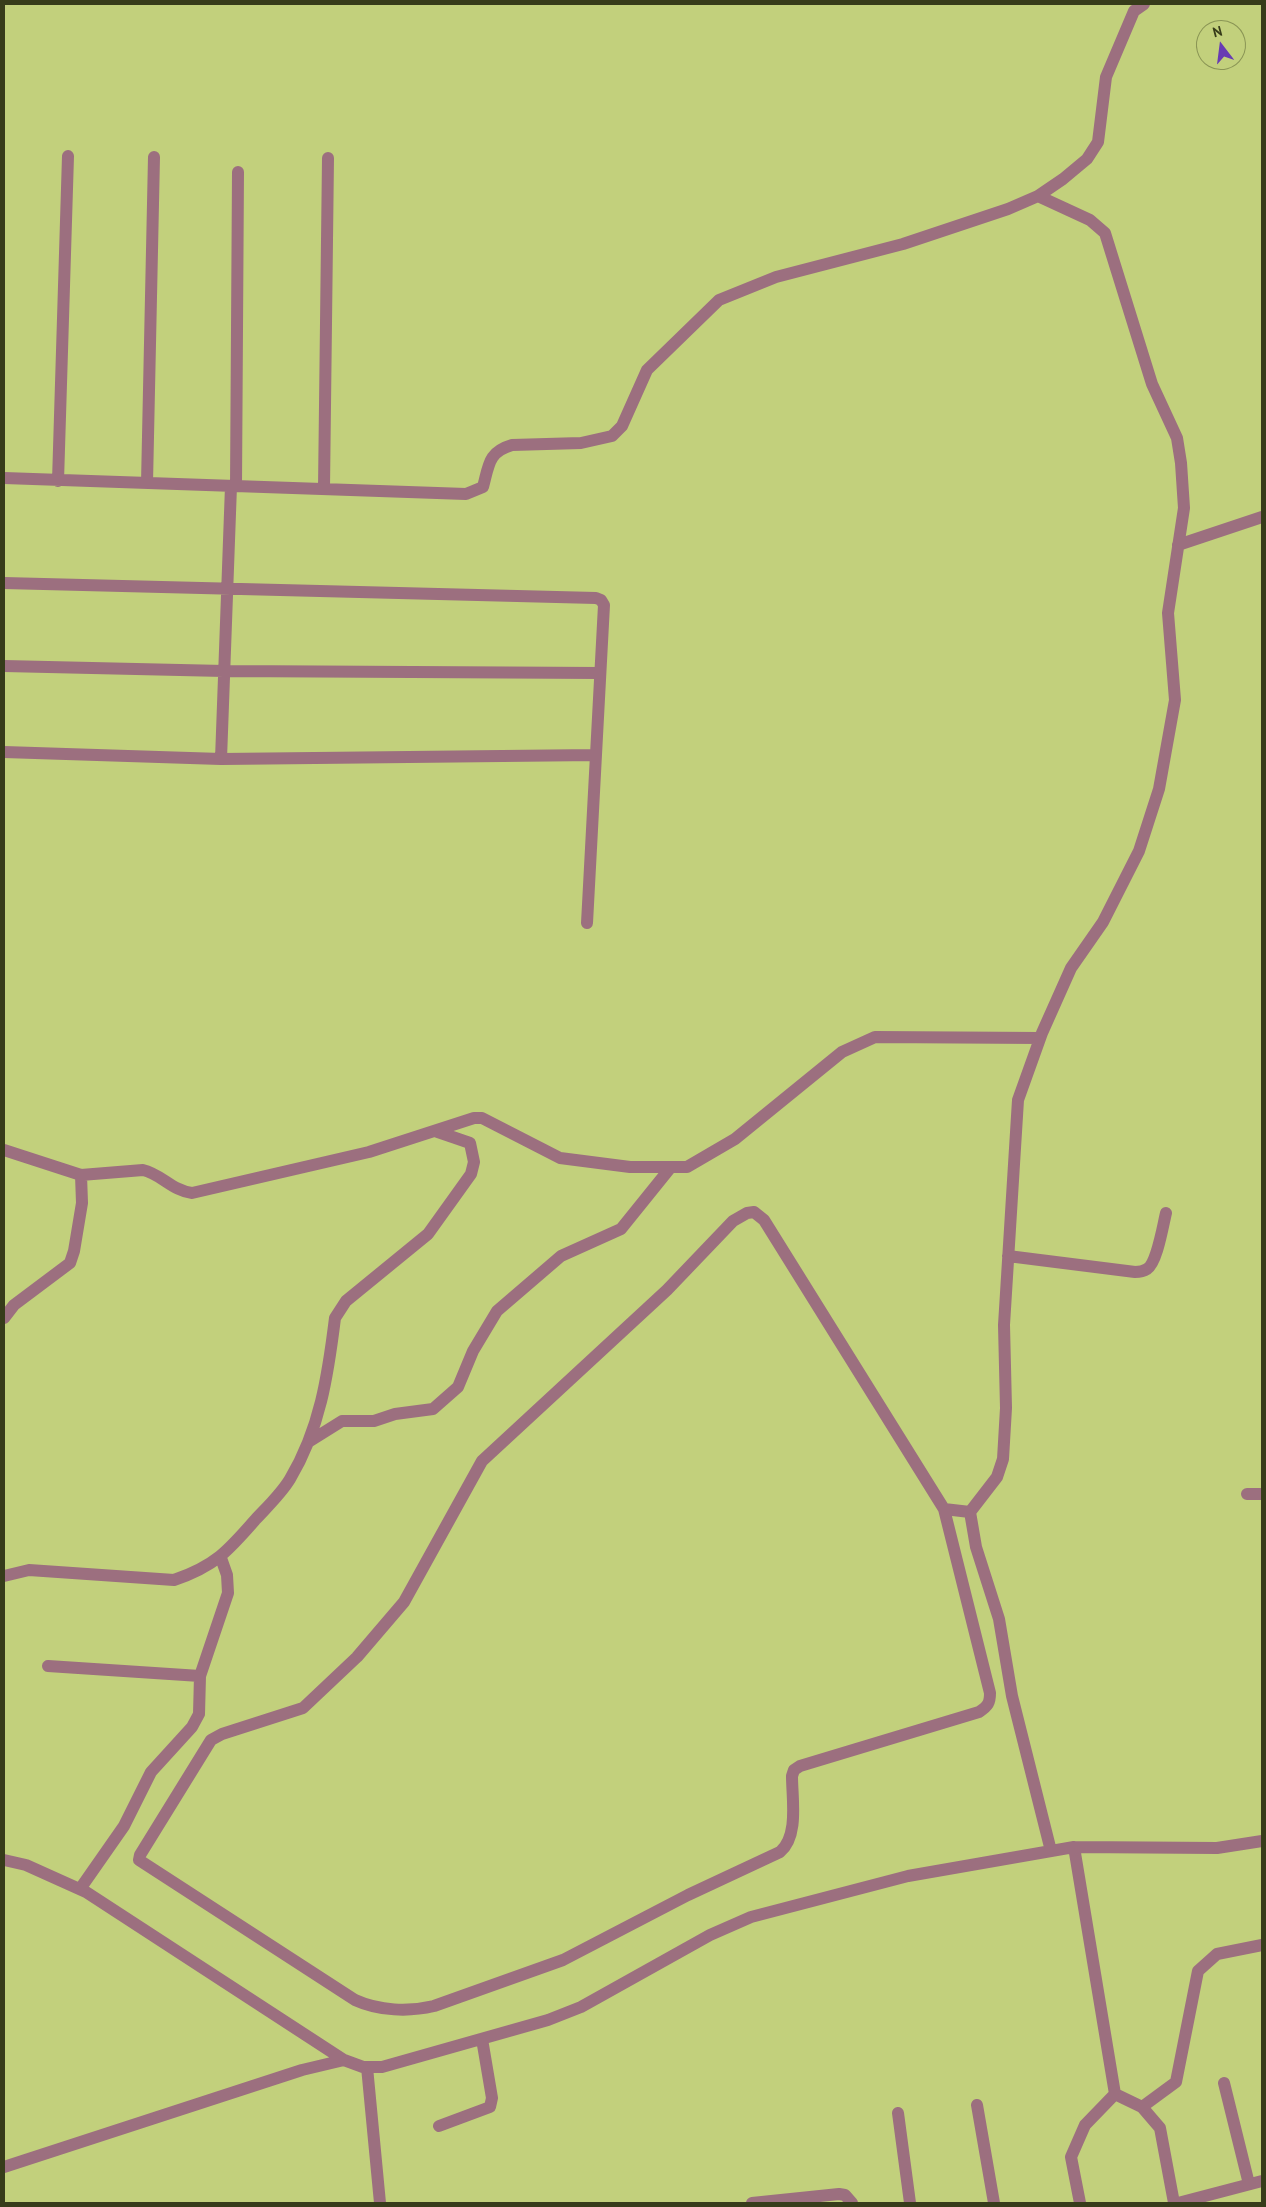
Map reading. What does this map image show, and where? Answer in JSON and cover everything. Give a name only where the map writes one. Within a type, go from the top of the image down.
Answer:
[{"type":"street","points":[[4,478],[466,494],[483,487],[491,458],[501,448],[512,445],[581,443],[612,436],[622,426],[647,370],[719,300],[776,276],[904,244],[1008,210],[1038,196],[1087,159],[1098,142],[1106,77],[1134,11],[1144,4]]},
{"type":"street","points":[[58,481],[68,156]]},
{"type":"street","points":[[147,483],[154,157]]},
{"type":"street","points":[[324,488],[328,158]]},
{"type":"street","points":[[221,759],[233,486],[238,172]]},
{"type":"street","points":[[1038,196],[1090,220],[1105,233],[1152,384],[1177,438],[1184,508],[1168,612],[1175,700],[1159,789],[1139,851],[1103,922],[1071,968],[1040,1038],[1018,1100],[1004,1325],[1006,1408],[1003,1459],[997,1477],[970,1512],[976,1547],[999,1620],[1012,1696],[1051,1851]]},
{"type":"street","points":[[1178,545],[1262,517]]},
{"type":"street","points":[[4,583],[596,598],[601,600],[604,605],[587,923]]},
{"type":"street","points":[[4,666],[224,671],[600,673]]},
{"type":"street","points":[[4,752],[221,759],[596,755]]},
{"type":"street","points":[[4,1150],[81,1175],[149,1171],[183,1192],[192,1193],[369,1152],[474,1118],[482,1118],[560,1158],[630,1167],[692,1165],[727,1144],[842,1052],[875,1037],[1040,1038]]},
{"type":"street","points":[[4,1576],[29,1570],[174,1580],[192,1574],[222,1558],[289,1481],[310,1441],[328,1380],[336,1318],[339,1310],[346,1301],[428,1234],[471,1174],[474,1162],[470,1143],[435,1132]]},
{"type":"street","points":[[310,1441],[342,1421],[374,1421],[395,1414],[433,1409],[458,1387],[473,1351],[497,1311],[561,1256],[621,1229],[671,1167]]},
{"type":"street","points":[[4,1318],[14,1305],[70,1263],[74,1251],[82,1204],[81,1175]]},
{"type":"street","points":[[754,1212],[764,1220],[944,1509],[990,1693],[990,1701],[987,1707],[979,1712],[800,1766],[794,1770],[792,1776],[790,1840],[780,1852],[688,1895],[554,1964],[434,2006],[417,2009],[380,2008],[355,2000],[139,1860],[140,1855],[211,1740],[222,1734],[303,1708],[358,1657],[404,1602],[482,1461],[667,1290],[732,1221],[747,1213],[754,1212]]},
{"type":"street","points":[[1008,1256],[1135,1272],[1142,1271],[1148,1269],[1153,1262],[1166,1213]]},
{"type":"street","points":[[1247,1494],[1262,1494]]},
{"type":"street","points":[[944,1509],[970,1512]]},
{"type":"street","points":[[80,1888],[124,1826],[151,1772],[192,1727],[199,1714],[200,1676],[228,1593],[227,1575],[222,1558]]},
{"type":"street","points":[[48,1666],[200,1676]]},
{"type":"street","points":[[4,1860],[26,1865],[80,1888],[344,2060],[367,2067],[382,2068],[548,2020],[581,2007],[710,1935],[751,1917],[908,1876],[1074,1847],[1217,1848],[1262,1841]]},
{"type":"street","points":[[1074,1847],[1116,2094]]},
{"type":"street","points":[[1142,2106],[1176,2082],[1198,1971],[1217,1954],[1262,1945]]},
{"type":"street","points":[[439,2126],[490,2107],[492,2098],[482,2039]]},
{"type":"street","points":[[4,2167],[302,2070],[344,2060]]},
{"type":"street","points":[[367,2067],[380,2203]]},
{"type":"street","points":[[1224,2083],[1249,2184]]},
{"type":"street","points":[[1116,2094],[1142,2106],[1160,2128],[1174,2203]]},
{"type":"street","points":[[1080,2203],[1071,2157],[1085,2125],[1116,2094]]},
{"type":"street","points":[[977,2105],[994,2203]]},
{"type":"street","points":[[898,2113],[910,2203]]},
{"type":"street","points":[[1178,2203],[1262,2181]]},
{"type":"street","points":[[752,2203],[839,2194],[844,2195],[852,2203]]}]
